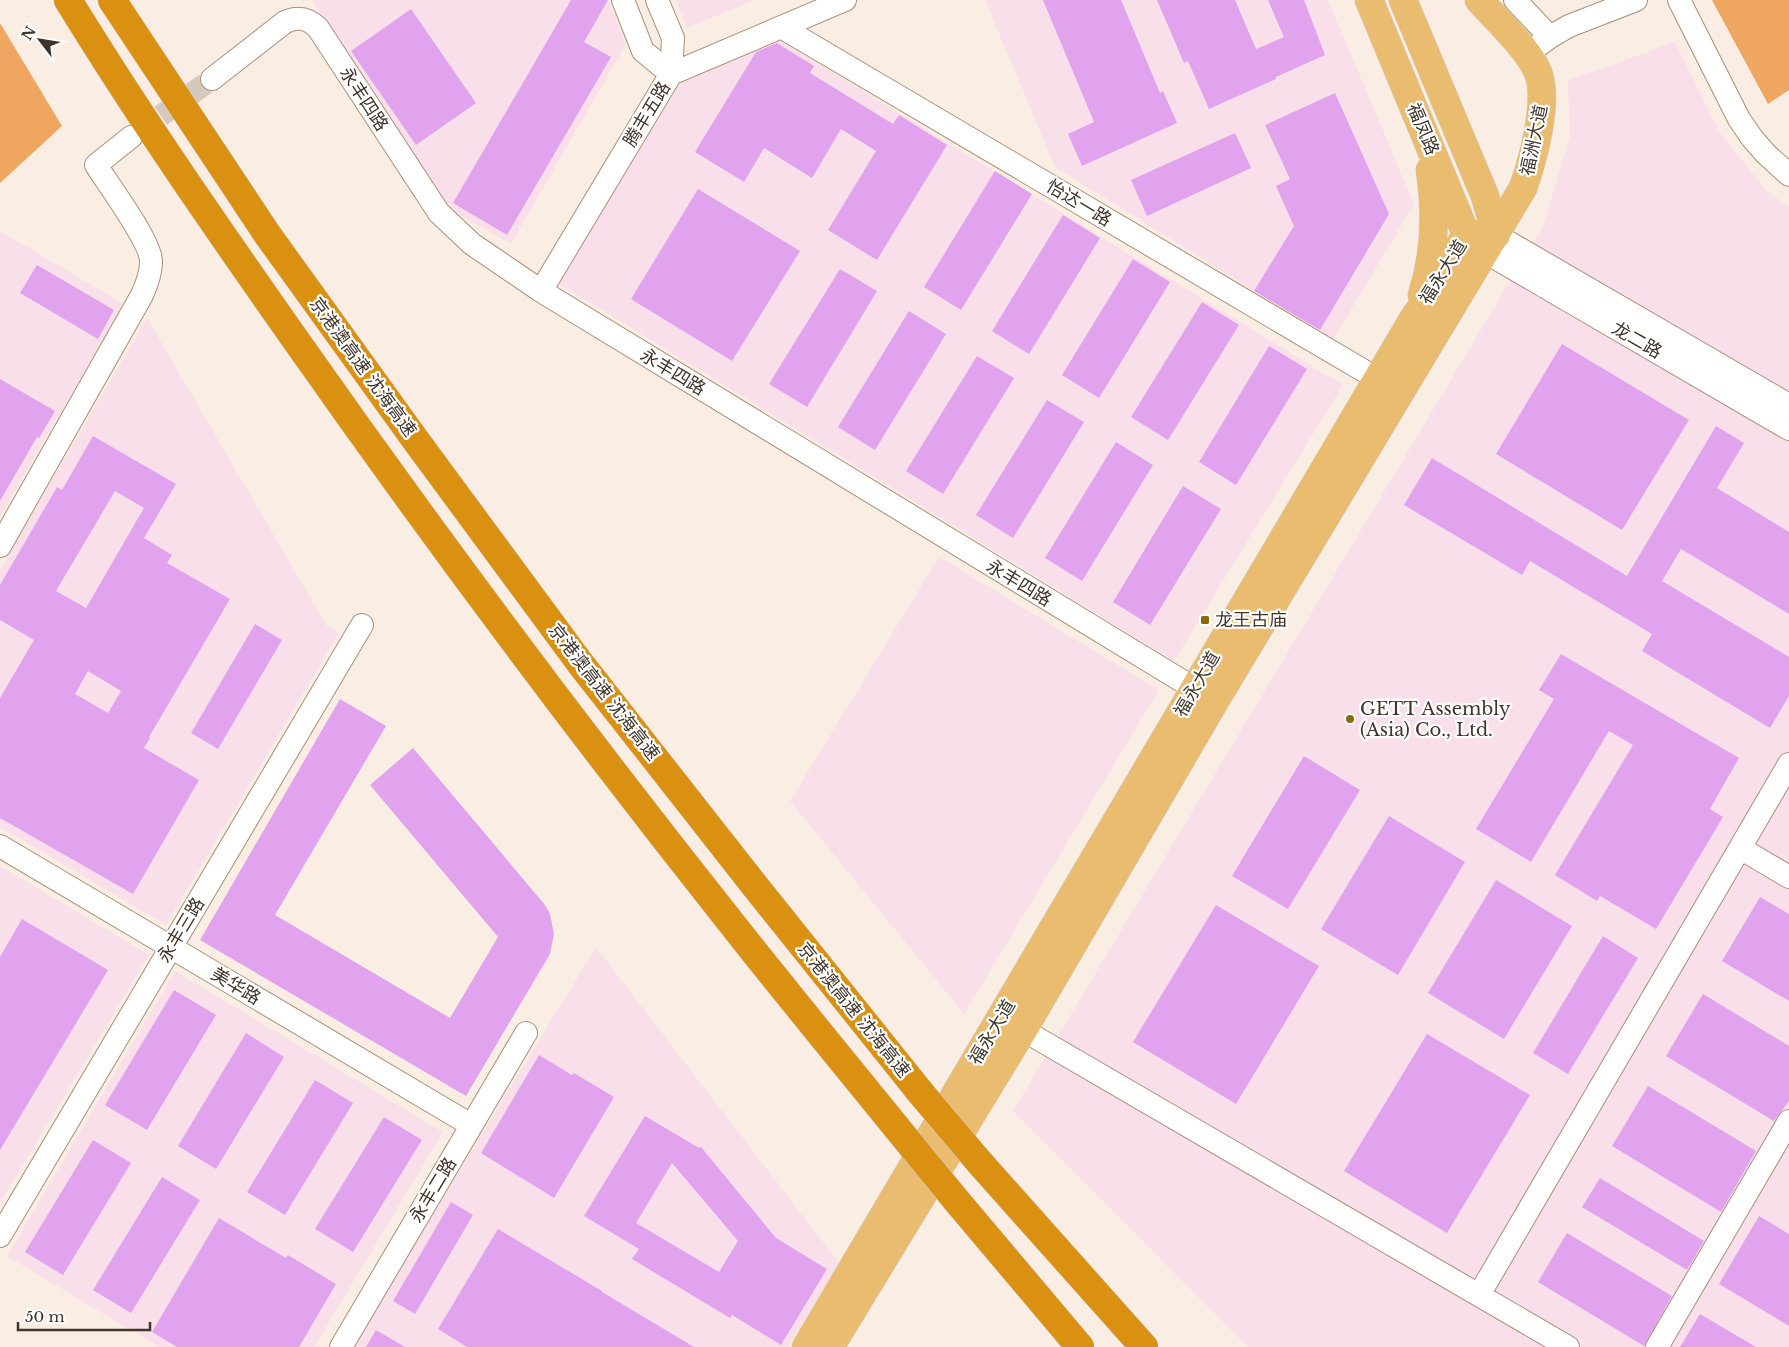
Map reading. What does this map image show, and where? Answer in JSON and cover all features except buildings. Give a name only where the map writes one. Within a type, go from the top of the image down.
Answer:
[{"type":"highway","points":[[68,0],[102,56],[236,256],[384,467],[550,689],[722,912],[956,1200],[1080,1347]]},
{"type":"highway","name":"京港澳高速 沈海高速","points":[[112,0],[267,234],[574,655],[920,1092],[980,1163],[1144,1347]]},
{"type":"main road","name":"福凤路","points":[[1369,0],[1426,136],[1482,240]]},
{"type":"main road","name":"福凤路","points":[[1403,0],[1485,196],[1482,240]]},
{"type":"main road","name":"福洲大道","points":[[1479,0],[1537,68],[1542,82],[1543,98],[1528,174],[1523,188],[1482,240]]},
{"type":"main road","points":[[1413,319],[1427,275],[1434,221],[1433,190],[1426,136]]},
{"type":"main road","name":"福永大道","points":[[834,1345],[1023,1030],[1376,378],[1413,319],[1438,284],[1482,240]]},
{"type":"main road","name":"福永大道","points":[[806,1347],[1482,240]]},
{"type":"street","points":[[622,0],[643,50],[671,74]]},
{"type":"street","points":[[657,0],[672,38],[671,74]]},
{"type":"street","name":"腾丰五路","points":[[541,291],[671,74],[845,0]]},
{"type":"street","points":[[1515,0],[1550,37]]},
{"type":"street","points":[[1527,54],[1569,26],[1636,0]]},
{"type":"street","points":[[1679,0],[1739,119],[1766,154],[1789,175]]},
{"type":"street","name":"永丰四路","points":[[212,79],[285,22],[294,18],[302,18],[311,22],[318,28],[439,213],[472,244],[541,291],[1205,695]]},
{"type":"street","name":"怡达一路","points":[[781,27],[1376,378]]},
{"type":"street","points":[[0,546],[142,295],[150,276],[152,260],[145,240],[96,165],[131,137]]},
{"type":"street","name":"龙二路","points":[[1482,240],[1789,405]]},
{"type":"street","name":"龙二路","points":[[1482,240],[1789,428]]},
{"type":"street","name":"永丰三路","points":[[0,1236],[362,625]]},
{"type":"street","points":[[1479,1295],[1789,764]]},
{"type":"street","name":"美华路","points":[[0,846],[472,1125]]},
{"type":"street","points":[[1740,848],[1789,877]]},
{"type":"street","points":[[1023,1030],[1568,1347]]},
{"type":"street","name":"永丰二路","points":[[341,1347],[526,1033]]},
{"type":"street","points":[[1658,1347],[1789,1121]]},
{"type":"shaded area","points":[[312,0],[608,0],[626,44],[511,244],[451,210]]},
{"type":"shaded area","points":[[676,0],[754,0],[687,28]]},
{"type":"shaded area","points":[[985,0],[1328,0],[1414,204],[1333,340],[1055,167]]},
{"type":"shaded area","points":[[1712,0],[1789,0],[1789,90],[1768,104]]},
{"type":"shaded area","points":[[0,23],[62,126],[0,183]]},
{"type":"shaded area","points":[[778,39],[1343,385],[1174,661],[558,283],[680,84]]},
{"type":"shaded area","points":[[1675,42],[1720,133],[1767,191],[1789,207],[1789,1347],[1248,1347],[1013,1111],[1543,226],[1570,136],[1568,81]]},
{"type":"shaded area","points":[[0,231],[124,304],[0,516]]},
{"type":"shaded area","points":[[147,318],[327,626],[339,633],[166,925],[0,827],[0,569]]},
{"type":"shaded area","points":[[939,557],[1159,690],[964,1014],[790,801]]},
{"type":"shaded area","points":[[0,866],[149,955],[0,1203]]},
{"type":"shaded area","points":[[596,947],[839,1263],[788,1347],[352,1347]]},
{"type":"shaded area","points":[[175,971],[443,1132],[314,1347],[159,1347],[7,1256]]},
{"type":"tunnel","points":[[134,135],[212,79]]},
{"type":"place","name":"龙王古庙","points":[[1205,620]]},
{"type":"place","name":"GETT Assembly (Asia) Co., Ltd.","points":[[1350,719]]}]
